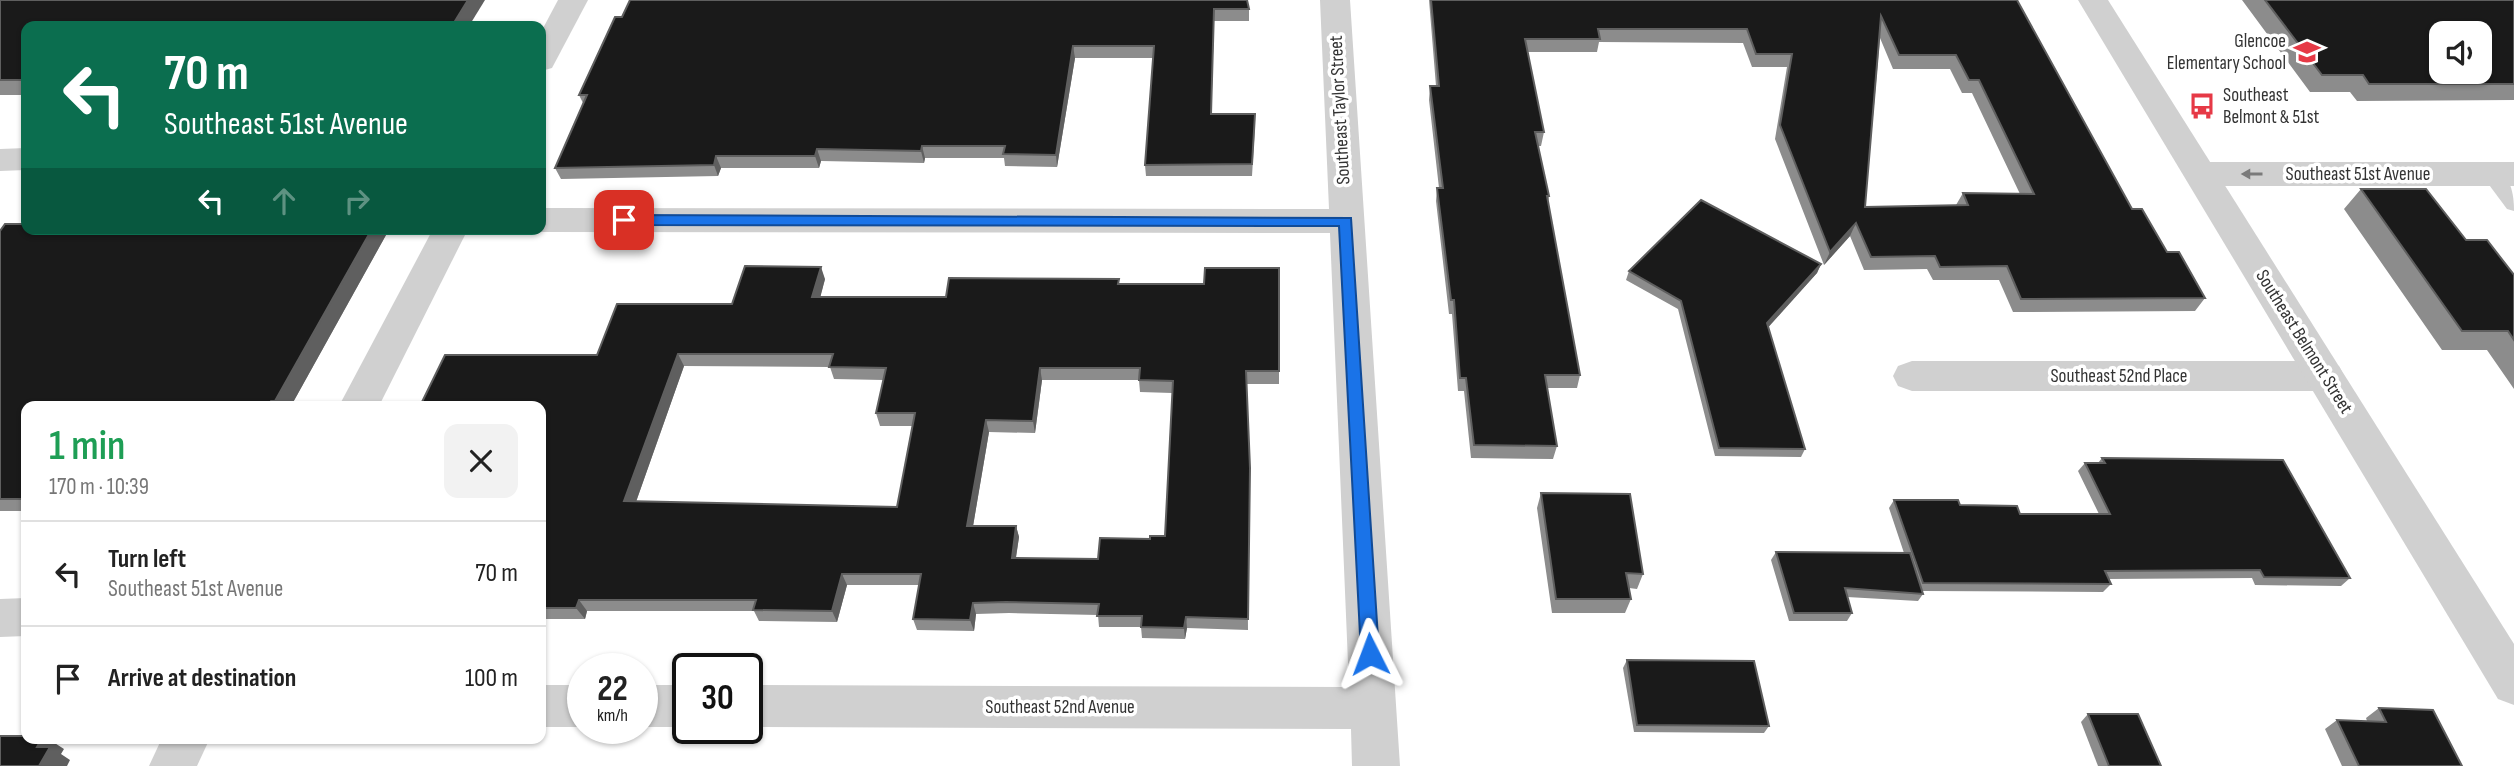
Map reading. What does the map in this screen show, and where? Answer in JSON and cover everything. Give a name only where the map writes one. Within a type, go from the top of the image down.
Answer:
[{"type":"street","points":[[546,51],[573,0]]},
{"type":"street","name":"Southeast Taylor Street","points":[[1335,0],[1376,766]]},
{"type":"street","name":"Southeast Belmont Street","points":[[2093,0],[2514,684]]},
{"type":"street","points":[[0,160],[21,159]]},
{"type":"street","name":"Southeast 51st Avenue","points":[[2201,174],[2503,174]]},
{"type":"street","points":[[546,220],[1346,221]]},
{"type":"street","points":[[362,401],[448,235]]},
{"type":"street","name":"Southeast 52nd Place","points":[[1912,376],[2325,376]]},
{"type":"street","points":[[0,618],[21,617]]},
{"type":"street","points":[[546,706],[567,706]]},
{"type":"street","name":"Southeast 52nd Avenue","points":[[763,706],[1373,708]]},
{"type":"street","points":[[173,766],[184,744]]},
{"type":"lane","points":[[2503,174],[2514,204]]},
{"type":"building","points":[[0,0],[468,0],[455,21],[21,21],[21,80],[0,80]]},
{"type":"building","points":[[630,0],[1247,0],[1249,9],[1214,9],[1211,114],[1255,114],[1252,164],[1145,165],[1154,46],[1073,46],[1056,155],[1003,154],[1005,146],[922,146],[921,151],[817,149],[815,156],[716,156],[714,165],[555,168],[587,95],[579,95],[615,17],[622,17]]},
{"type":"building","points":[[1431,0],[2017,0],[2132,209],[2142,209],[2167,252],[2179,252],[2205,298],[2021,299],[2007,266],[1940,267],[1935,256],[1871,257],[1856,223],[1830,252],[1780,125],[1792,54],[1756,54],[1747,29],[1598,29],[1600,39],[1525,39],[1544,132],[1535,132],[1549,196],[1580,375],[1545,375],[1557,446],[1474,445],[1466,378],[1460,378],[1454,300],[1451,300],[1437,188],[1443,188],[1430,86],[1439,86]],"holes":[[[1881,16],[1899,55],[1956,55],[1969,80],[1979,80],[2034,194],[1963,193],[1968,205],[1865,207]]]},
{"type":"building","points":[[2265,0],[2514,0],[2514,84],[2492,84],[2492,21],[2429,21],[2429,84],[2369,84],[2363,75],[2322,75]]},
{"type":"building","points":[[2361,189],[2426,189],[2466,240],[2487,240],[2514,275],[2514,340],[2508,331],[2462,331]]},
{"type":"building","points":[[1701,200],[1821,264],[1767,323],[1805,449],[1719,448],[1681,301],[1629,271]]},
{"type":"building","points":[[5,224],[21,224],[21,235],[369,235],[275,401],[21,401],[21,499],[0,499],[0,231]]},
{"type":"building","points":[[745,266],[821,267],[812,297],[946,297],[949,278],[1119,279],[1118,284],[1204,284],[1205,268],[1279,268],[1279,371],[1246,371],[1250,468],[1248,619],[1186,617],[1184,628],[1141,627],[1142,616],[1097,616],[1099,604],[1006,602],[973,603],[970,620],[913,619],[921,574],[842,574],[832,611],[753,610],[756,600],[579,600],[576,608],[546,608],[546,401],[422,401],[445,355],[597,355],[617,304],[732,304]],"holes":[[[678,354],[833,354],[829,367],[886,368],[876,413],[915,413],[897,507],[624,501]],[[1040,368],[1140,368],[1139,380],[1173,381],[1165,536],[1150,536],[1150,539],[1100,538],[1098,559],[1012,558],[1016,526],[967,526],[986,420],[1033,421]]]},
{"type":"building","points":[[2102,458],[2283,460],[2350,578],[2264,577],[2260,570],[2105,571],[2111,584],[1923,583],[1894,500],[1958,500],[1960,505],[2017,506],[2020,514],[2110,514],[2085,463],[2105,463]]},
{"type":"building","points":[[1541,493],[1630,494],[1643,574],[1626,573],[1631,599],[1556,599]]},
{"type":"building","points":[[1776,552],[1910,553],[1923,594],[1845,588],[1852,613],[1794,613]]},
{"type":"building","points":[[1627,660],[1754,661],[1769,726],[1637,725]]},
{"type":"building","points":[[2379,708],[2433,710],[2462,766],[2359,766],[2337,720],[2386,722]]},
{"type":"building","points":[[2088,714],[2138,714],[2161,766],[2109,766]]},
{"type":"building","points":[[0,736],[21,736],[21,744],[50,747],[39,766],[0,766]]},
{"type":"place","name":"Glencoe Elementary School","points":[[2307,52]]},
{"type":"place","name":"Southeast Belmont & 51st","points":[[2202,106]]},
{"type":"route","points":[[624,220],[1346,221],[1370,654]]}]
